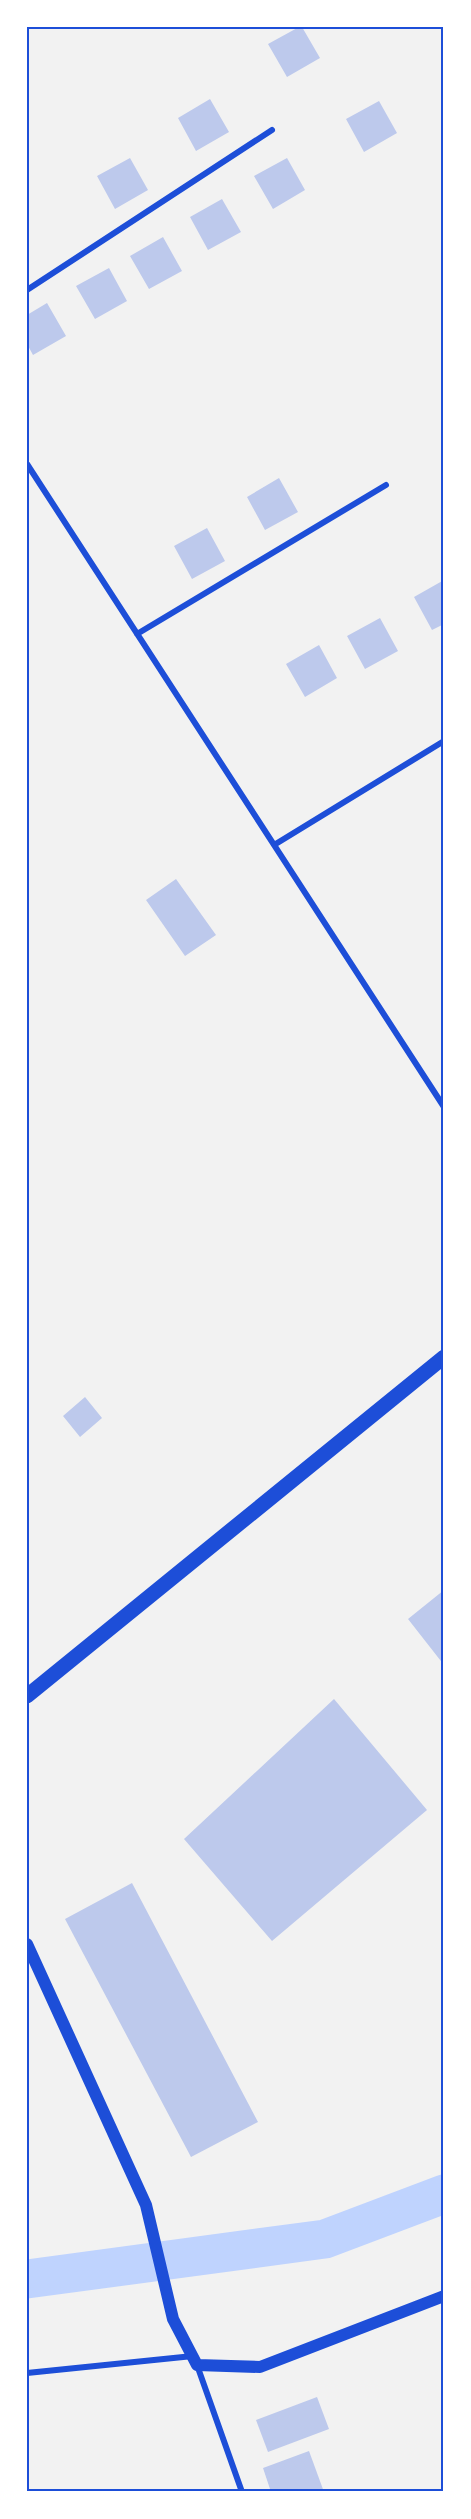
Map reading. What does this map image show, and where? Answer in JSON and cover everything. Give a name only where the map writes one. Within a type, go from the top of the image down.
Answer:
[{"type":"main road","points":[[27,1696],[444,1357]]},
{"type":"main road","points":[[27,1944],[146,2205],[173,2319],[195,2361],[260,2367],[444,2296]]},
{"type":"street","points":[[27,290],[272,130]]},
{"type":"street","points":[[27,464],[444,1107]]},
{"type":"street","points":[[137,634],[386,485]]},
{"type":"street","points":[[274,845],[444,741]]},
{"type":"street","points":[[27,2373],[195,2361],[242,2492]]},
{"type":"building","points":[[302,27],[320,58],[287,77],[268,44]]},
{"type":"building","points":[[210,99],[229,132],[196,151],[178,118]]},
{"type":"building","points":[[379,101],[397,133],[364,152],[346,119]]},
{"type":"building","points":[[130,158],[148,190],[115,209],[97,176]]},
{"type":"building","points":[[287,158],[305,190],[273,209],[254,176]]},
{"type":"building","points":[[222,199],[241,232],[208,250],[190,217]]},
{"type":"building","points":[[163,237],[182,271],[149,289],[130,256]]},
{"type":"building","points":[[109,268],[127,301],[95,319],[76,286]]},
{"type":"building","points":[[47,303],[66,336],[33,355],[27,344],[27,315]]},
{"type":"building","points":[[279,478],[298,512],[265,530],[247,497]]},
{"type":"building","points":[[207,528],[225,561],[192,579],[174,546]]},
{"type":"building","points":[[444,580],[444,624],[432,630],[414,597]]},
{"type":"building","points":[[380,618],[398,651],[365,669],[347,636]]},
{"type":"building","points":[[319,645],[337,678],[305,697],[286,664]]},
{"type":"building","points":[[176,879],[216,935],[185,956],[146,900]]},
{"type":"building","points":[[85,1397],[102,1418],[80,1437],[63,1416]]},
{"type":"building","points":[[444,1590],[444,1665],[408,1619]]},
{"type":"building","points":[[334,1699],[427,1810],[272,1941],[184,1839]]},
{"type":"building","points":[[132,1883],[258,2122],[191,2157],[65,1919]]},
{"type":"building","points":[[317,2397],[329,2429],[268,2452],[256,2420]]},
{"type":"building","points":[[309,2451],[324,2492],[271,2492],[263,2468]]},
{"type":"waterway","points":[[27,2279],[325,2239],[444,2194]]}]
